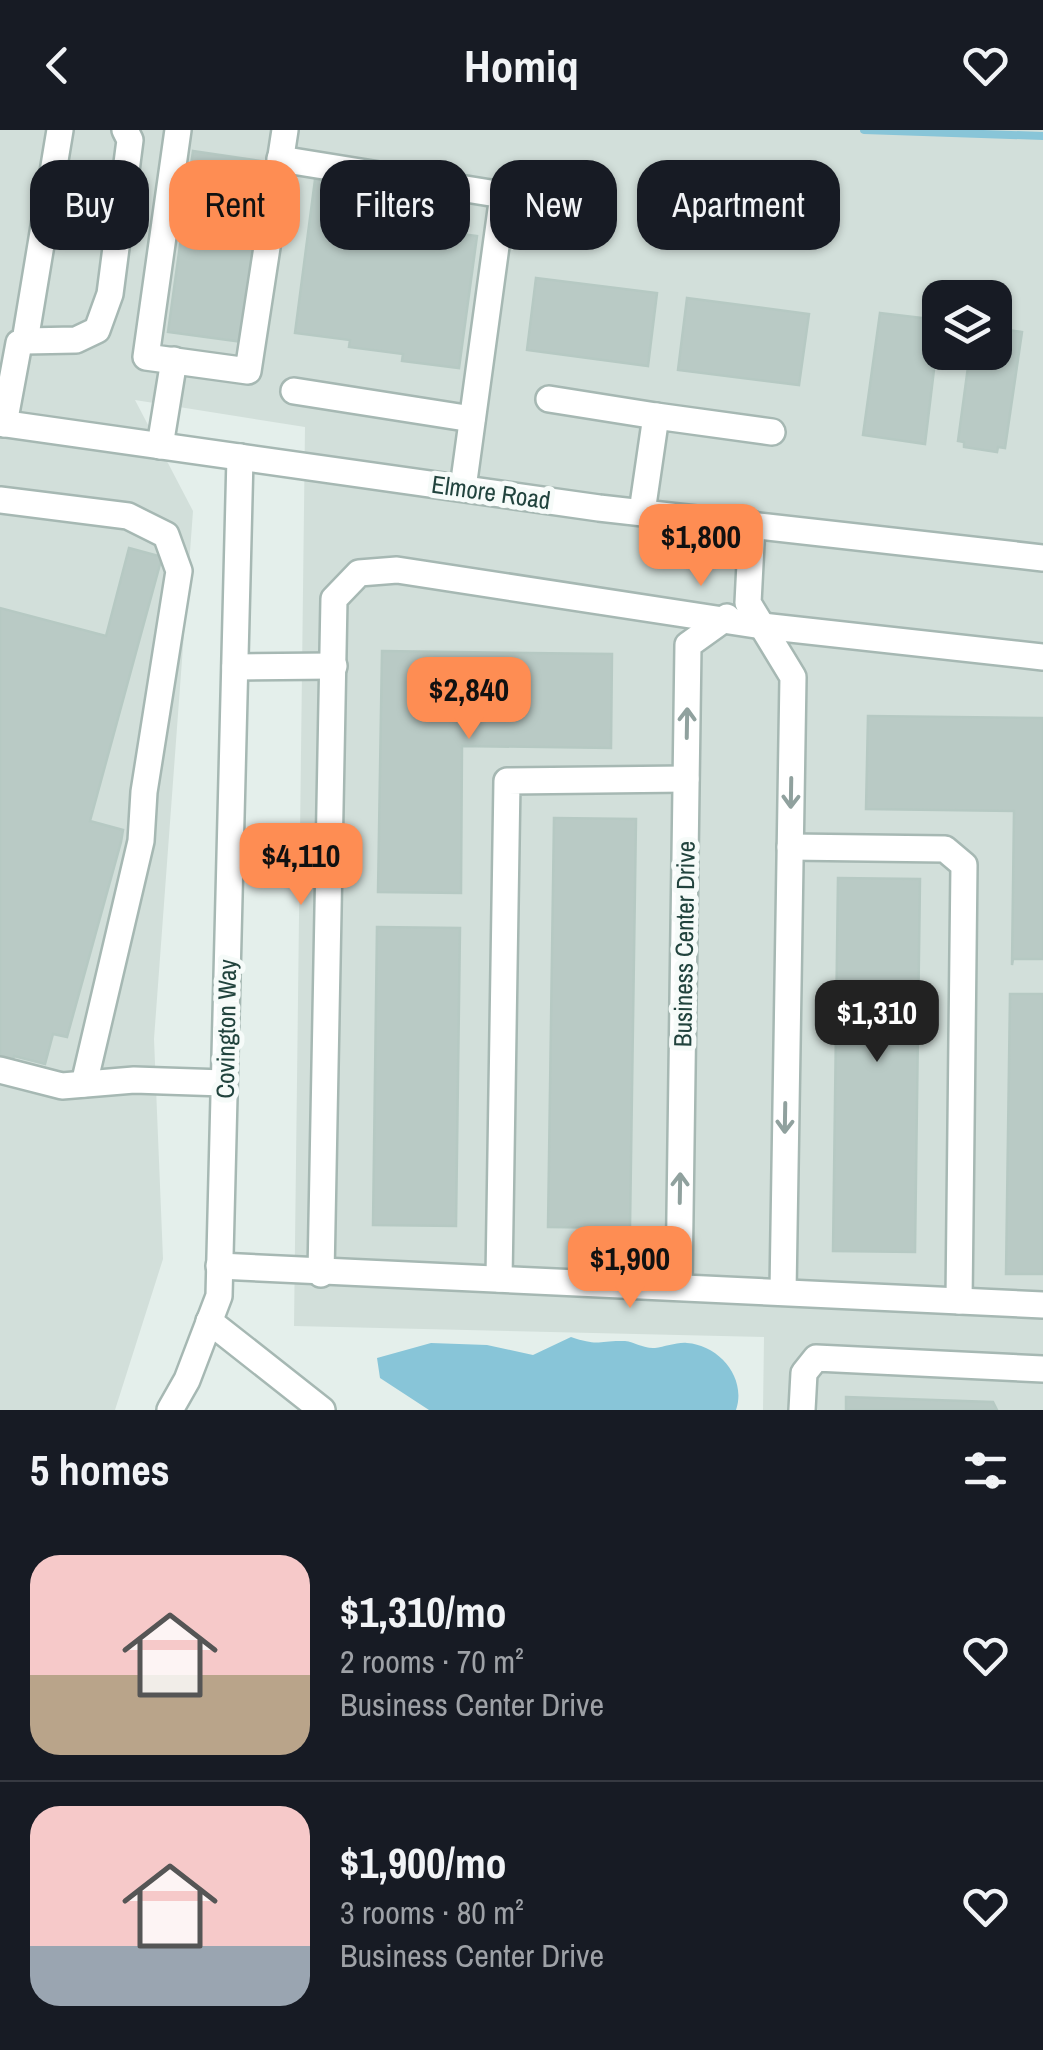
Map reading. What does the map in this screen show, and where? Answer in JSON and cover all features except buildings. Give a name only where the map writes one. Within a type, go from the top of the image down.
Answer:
[{"type":"street","points":[[25,341],[60,130]]},
{"type":"street","points":[[2,424],[19,342],[46,337],[76,340],[97,330],[110,294],[130,140],[126,130]]},
{"type":"street","points":[[178,130],[146,356],[248,371],[284,130]]},
{"type":"street","points":[[280,159],[503,195],[463,488]]},
{"type":"street","points":[[160,446],[174,360]]},
{"type":"street","points":[[294,391],[472,419]]},
{"type":"street","points":[[549,399],[772,432]]},
{"type":"street","points":[[642,512],[656,416]]},
{"type":"street","name":"Elmore Road","points":[[2,424],[642,512],[1043,558]]},
{"type":"street","name":"Covington Way","points":[[170,1410],[219,1296],[240,458]]},
{"type":"street","points":[[0,500],[128,516],[166,536],[179,571],[144,792],[141,841],[84,1084]]},
{"type":"street","points":[[752,524],[748,603],[793,677],[782,1292]]},
{"type":"street","points":[[322,1274],[334,599],[359,573],[396,570],[762,626],[1043,656]]},
{"type":"street","name":"Business Center Drive","points":[[679,1286],[688,645],[748,603]]},
{"type":"street","points":[[235,667],[334,666]]},
{"type":"street","points":[[498,1280],[506,780],[686,779]]},
{"type":"street","points":[[790,848],[945,849],[964,865],[959,1301]]},
{"type":"street","points":[[0,1070],[62,1086],[178,1080],[224,1083]]},
{"type":"street","points":[[220,1266],[322,1274],[679,1286],[1043,1305]]},
{"type":"street","points":[[209,1322],[309,1406]]},
{"type":"street","points":[[802,1410],[804,1373],[816,1358],[1043,1369]]},
{"type":"shaded area","points":[[0,130],[1043,130],[1043,1410],[763,1410],[764,1337],[294,1326],[305,427],[135,400],[193,511],[154,1039],[163,1259],[115,1410],[0,1410]]},
{"type":"water","points":[[571,1337],[594,1342],[625,1341],[651,1348],[679,1343],[699,1345],[719,1357],[734,1375],[736,1410],[429,1410],[380,1378],[377,1358],[431,1343],[487,1345],[533,1355]]},
{"type":"waterway","points":[[864,130],[1043,136]]}]
